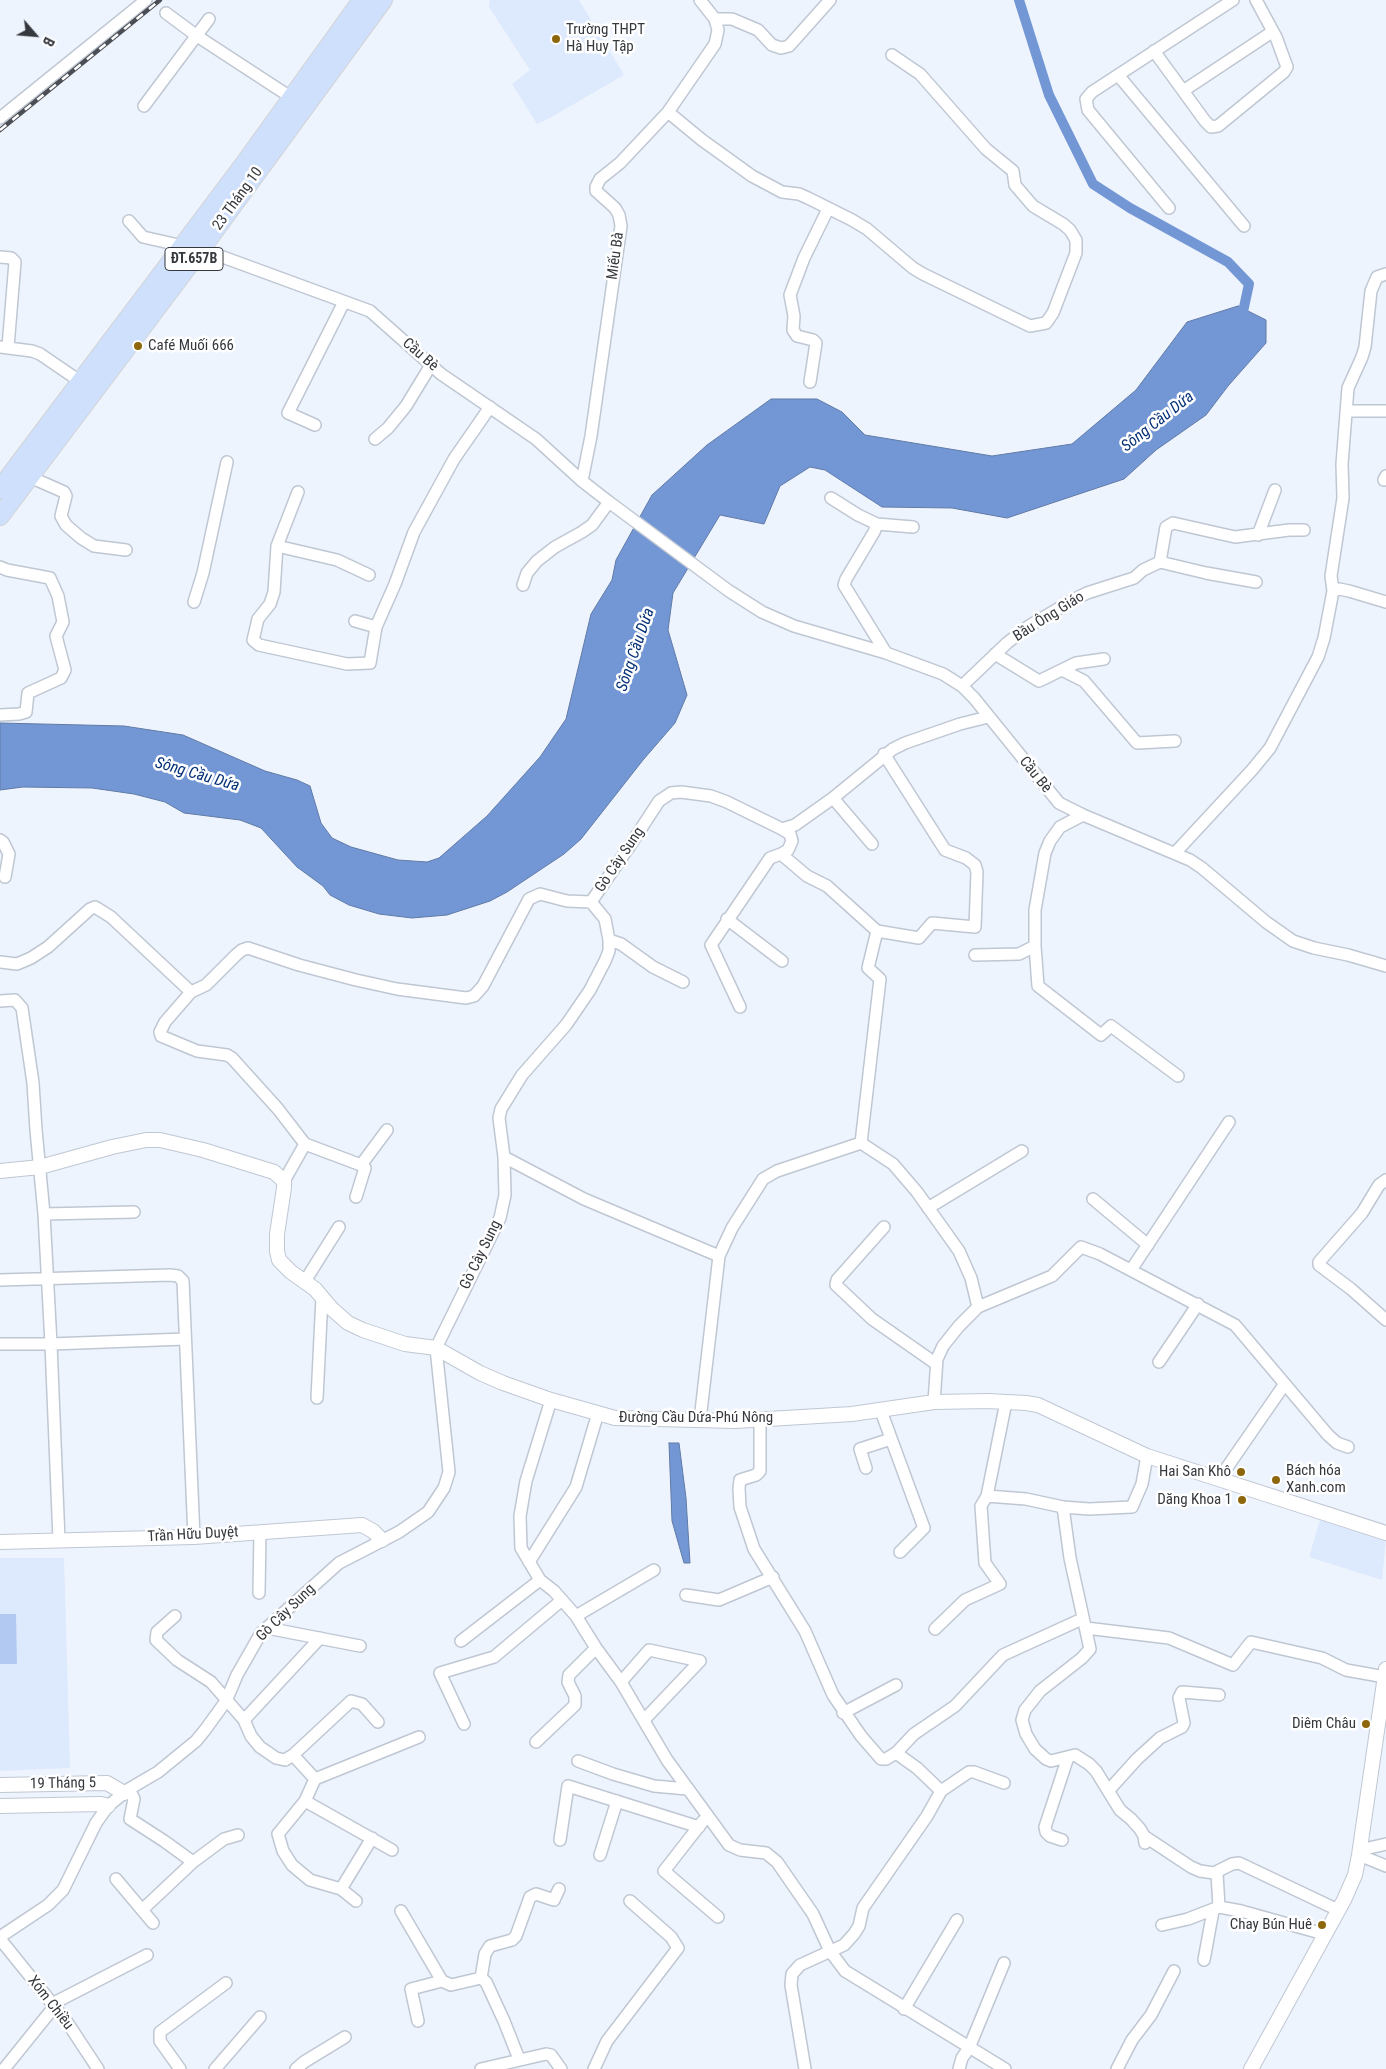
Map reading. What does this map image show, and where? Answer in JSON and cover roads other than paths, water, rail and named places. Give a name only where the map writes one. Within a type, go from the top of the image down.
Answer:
[{"type":"main road","name":"23 Tháng 10","points":[[0,489],[184,246],[362,0]]},
{"type":"main road","name":"23 Tháng 10","points":[[0,516],[201,249],[383,0]]},
{"type":"main road","points":[[184,246],[201,249]]},
{"type":"street","points":[[0,118],[146,0]]},
{"type":"street","points":[[700,0],[715,19],[732,19],[758,30],[772,45],[781,48],[789,46],[830,0]]},
{"type":"street","points":[[1170,208],[1088,110],[1086,99],[1092,92],[1233,0]]},
{"type":"street","points":[[1154,51],[1211,127],[1218,126],[1284,72],[1287,67],[1285,58],[1256,0]]},
{"type":"street","points":[[166,13],[197,36],[292,98]]},
{"type":"street","points":[[144,106],[209,19]]},
{"type":"street","name":"Miếu Bà","points":[[582,481],[591,436],[621,226],[619,215],[615,208],[596,191],[596,187],[600,179],[626,157],[668,112],[715,44],[718,30],[715,19]]},
{"type":"street","points":[[1183,91],[1272,32]]},
{"type":"street","points":[[668,112],[702,140],[752,176],[782,192],[799,194],[808,198],[867,229],[913,268],[923,274],[1030,326],[1046,323],[1053,313],[1076,254],[1076,240],[1070,230],[1063,224],[1033,206],[1016,185],[1013,171],[986,149],[920,74],[892,55]]},
{"type":"street","points":[[1118,75],[1244,226]]},
{"type":"street","points":[[810,382],[816,343],[813,340],[797,336],[793,330],[794,316],[790,295],[801,265],[828,210]]},
{"type":"street","points":[[129,221],[143,238],[184,246]]},
{"type":"street","name":"Cầu Bè","points":[[201,249],[370,311],[431,365],[536,440],[582,481],[729,592],[776,619],[794,626],[886,652],[931,668],[962,686],[974,698],[1059,803],[1174,853],[1202,868],[1266,922],[1293,941],[1314,948],[1348,954],[1386,966]]},
{"type":"street","points":[[0,257],[11,258],[15,262],[4,347],[40,354],[81,382]]},
{"type":"street","points":[[1174,853],[1252,770],[1270,748],[1318,657],[1324,638],[1333,591],[1331,576],[1343,498],[1342,464],[1348,388],[1365,347],[1371,292],[1377,277],[1386,274]]},
{"type":"street","points":[[315,425],[288,413],[344,302]]},
{"type":"street","points":[[375,439],[388,428],[406,406],[431,365]]},
{"type":"street","points":[[298,492],[277,546],[274,592],[270,604],[262,611],[258,619],[253,640],[259,645],[347,664],[370,663],[376,627],[419,521],[454,459],[490,407]]},
{"type":"street","points":[[1347,411],[1386,411]]},
{"type":"street","points":[[194,602],[203,573],[227,462]]},
{"type":"street","points":[[30,477],[64,492],[66,496],[61,516],[66,525],[81,538],[94,546],[126,550]]},
{"type":"street","points":[[1258,535],[1275,490]]},
{"type":"street","points":[[831,498],[858,516],[877,524],[913,527]]},
{"type":"street","points":[[522,586],[527,573],[537,561],[555,546],[592,525],[612,504]]},
{"type":"street","points":[[1256,582],[1160,562],[1166,527],[1173,523],[1235,537],[1288,530],[1304,530]]},
{"type":"street","points":[[877,524],[844,585],[886,652]]},
{"type":"street","points":[[277,546],[337,560],[369,575]]},
{"type":"street","name":"Bầu Ông Giáo","points":[[962,686],[995,654],[1029,626],[1087,593],[1134,578],[1143,570],[1160,562]]},
{"type":"street","points":[[0,567],[15,572],[50,578],[58,596],[64,622],[56,636],[65,670],[61,678],[28,693],[26,712],[0,716]]},
{"type":"street","points":[[1333,591],[1339,589],[1350,591],[1386,602]]},
{"type":"street","points":[[355,621],[376,627]]},
{"type":"street","name":"Bầu Ông Giáo","points":[[995,654],[1039,681],[1076,664],[1104,659]]},
{"type":"street","points":[[1062,670],[1084,681],[1137,743],[1175,741]]},
{"type":"street","points":[[782,829],[795,825],[832,798],[884,754],[905,742],[988,717]]},
{"type":"street","points":[[781,854],[807,876],[827,886],[877,931],[919,938],[932,923],[975,927],[977,872],[974,865],[966,858],[946,850],[884,754]]},
{"type":"street","name":"Gò Cây Sung","points":[[0,1938],[48,1905],[62,1890],[88,1838],[108,1806],[127,1791],[158,1772],[196,1741],[226,1701],[237,1675],[260,1633],[268,1628],[339,1563],[399,1532],[428,1512],[444,1488],[449,1472],[436,1348],[500,1218],[505,1195],[504,1157],[498,1118],[501,1109],[522,1075],[566,1025],[590,990],[605,961],[609,951],[609,940],[605,919],[591,902],[632,844],[658,800],[671,793],[681,792],[718,798],[782,829]]},
{"type":"street","points":[[832,798],[872,844]]},
{"type":"street","points":[[1083,815],[1060,827],[1050,841],[1045,853],[1035,910],[1034,946],[1038,986],[1101,1035],[1111,1026],[1178,1076]]},
{"type":"street","points":[[740,1007],[711,945],[770,858],[788,850],[792,841],[790,834],[782,829]]},
{"type":"street","points":[[0,840],[9,854],[5,877]]},
{"type":"street","points":[[356,1197],[365,1168],[305,1144],[278,1109],[232,1058],[227,1055],[198,1051],[161,1036],[160,1032],[165,1022],[191,992],[206,985],[236,955],[248,948],[305,967],[356,980],[466,998],[474,996],[483,986],[529,899],[540,894],[567,901],[591,902]]},
{"type":"street","points":[[0,962],[17,964],[36,955],[48,947],[90,909],[95,907],[111,918],[191,992]]},
{"type":"street","points":[[727,919],[782,961]]},
{"type":"street","points":[[861,1143],[880,980],[868,968],[877,931]]},
{"type":"street","points":[[609,940],[622,944],[653,967],[683,982]]},
{"type":"street","points":[[976,955],[1020,954],[1034,946]]},
{"type":"street","points":[[0,1001],[15,1000],[22,1008],[33,1083],[49,1278],[60,1540]]},
{"type":"street","points":[[1131,1270],[1229,1122]]},
{"type":"street","points":[[361,1165],[387,1130]]},
{"type":"street","points":[[0,1170],[40,1167],[112,1147],[146,1140],[160,1140],[203,1150],[274,1172],[284,1182],[305,1144]]},
{"type":"street","points":[[700,1420],[718,1256],[740,1215],[763,1179],[768,1175],[796,1163],[861,1143]]},
{"type":"street","points":[[861,1143],[893,1164],[903,1174],[928,1208],[966,1264],[978,1307]]},
{"type":"street","points":[[928,1208],[1022,1151]]},
{"type":"street","points":[[504,1157],[584,1199],[718,1256]]},
{"type":"street","points":[[1386,1180],[1379,1185],[1362,1213],[1319,1262],[1319,1265],[1352,1290],[1386,1320]]},
{"type":"street","name":"Đường Cầu Dứa-Phú Nông","points":[[284,1182],[276,1251],[279,1260],[291,1272],[305,1281],[348,1323],[405,1344],[436,1348],[480,1373],[551,1400],[616,1418],[700,1420],[760,1419],[881,1411],[934,1402],[1006,1402],[1038,1405],[1147,1456],[1386,1533]]},
{"type":"street","points":[[1093,1199],[1148,1245]]},
{"type":"street","points":[[44,1214],[134,1212]]},
{"type":"street","points":[[305,1281],[339,1227]]},
{"type":"street","points":[[884,1227],[836,1280],[836,1285],[872,1319],[935,1363]]},
{"type":"street","points":[[934,1402],[935,1363],[939,1354],[950,1337],[978,1307],[1052,1276],[1081,1247],[1131,1270],[1235,1325],[1328,1435],[1337,1443],[1348,1447]]},
{"type":"street","points":[[0,1280],[170,1275],[178,1276],[183,1281],[194,1537]]},
{"type":"street","points":[[317,1398],[322,1297]]},
{"type":"street","points":[[1159,1362],[1198,1304]]},
{"type":"street","points":[[0,1344],[185,1339]]},
{"type":"street","points":[[1219,1479],[1284,1385]]},
{"type":"street","points":[[551,1400],[526,1481],[520,1516],[520,1548],[540,1580],[576,1616],[596,1648],[621,1682],[687,1789],[729,1845],[740,1850],[766,1853],[777,1862],[812,1914],[830,1951],[845,1972],[1005,2069]]},
{"type":"street","points":[[936,1629],[965,1600],[1000,1584],[985,1564],[981,1506],[987,1496],[1006,1402]]},
{"type":"street","points":[[881,1411],[924,1528],[900,1552]]},
{"type":"street","points":[[529,1562],[576,1487],[598,1413]]},
{"type":"street","points":[[760,1419],[760,1470],[756,1475],[740,1480],[740,1507],[754,1548],[805,1631],[832,1695],[878,1756],[886,1759],[896,1753],[914,1734],[955,1706],[1003,1655],[1084,1623],[1169,1638],[1232,1665],[1251,1642],[1322,1658],[1346,1670],[1385,1681],[1359,1852],[1351,1885],[1251,2069]]},
{"type":"street","points":[[866,1468],[860,1449],[891,1439]]},
{"type":"street","points":[[987,1496],[1026,1499],[1064,1507],[1109,1509],[1132,1507],[1142,1484],[1147,1456]]},
{"type":"street","points":[[1064,1507],[1067,1542],[1090,1644],[1088,1653],[1040,1691],[1022,1714],[1022,1723],[1026,1734],[1041,1756],[1051,1760],[1075,1755],[1089,1764],[1109,1790],[1113,1801],[1131,1819],[1144,1840],[1190,1867],[1205,1872],[1217,1873],[1232,1864],[1239,1863],[1338,1910]]},
{"type":"street","name":"Trần Hữu Duyệt","points":[[0,1542],[194,1537],[362,1526],[373,1531],[382,1540]]},
{"type":"street","points":[[259,1593],[260,1532]]},
{"type":"street","points":[[576,1616],[654,1570]]},
{"type":"street","points":[[686,1595],[719,1600],[772,1577]]},
{"type":"street","points":[[461,1641],[540,1580]]},
{"type":"street","points":[[464,1724],[440,1673],[494,1657],[562,1600]]},
{"type":"street","points":[[175,1616],[157,1632],[156,1640],[177,1660],[211,1682],[244,1720],[251,1736],[260,1747],[276,1758],[285,1760],[293,1755],[351,1701],[362,1704],[378,1722]]},
{"type":"street","points":[[268,1628],[360,1646]]},
{"type":"street","points":[[244,1720],[320,1638]]},
{"type":"street","points":[[536,1742],[575,1705],[575,1696],[568,1682],[569,1675],[596,1648]]},
{"type":"street","points":[[621,1682],[649,1650],[700,1661],[644,1720]]},
{"type":"street","points":[[844,1713],[896,1685]]},
{"type":"street","points":[[1109,1790],[1137,1759],[1160,1738],[1182,1727],[1184,1722],[1179,1698],[1182,1692],[1219,1695]]},
{"type":"street","points":[[356,1901],[341,1889],[310,1880],[292,1866],[283,1851],[278,1834],[305,1801],[315,1779],[419,1737]]},
{"type":"street","points":[[896,1753],[917,1768],[941,1790]]},
{"type":"street","points":[[293,1755],[315,1779]]},
{"type":"street","points":[[1062,1840],[1050,1836],[1046,1832],[1045,1827],[1068,1757]]},
{"type":"street","points":[[578,1761],[654,1786],[687,1789]]},
{"type":"street","points":[[805,2069],[791,1985],[792,1974],[800,1965],[844,1945],[854,1934],[859,1926],[863,1908],[927,1816],[941,1790],[969,1772],[1004,1783]]},
{"type":"street","name":"19 Tháng 5","points":[[0,1785],[107,1783],[127,1791]]},
{"type":"street","points":[[53,1784],[53,1805]]},
{"type":"street","points":[[560,1840],[568,1786],[698,1827]]},
{"type":"street","points":[[127,1791],[134,1799],[130,1819],[193,1862]]},
{"type":"street","points":[[305,1801],[392,1850]]},
{"type":"street","points":[[600,1855],[617,1801]]},
{"type":"street","name":"19 Tháng 5","points":[[0,1806],[108,1806]]},
{"type":"street","points":[[707,1816],[664,1871],[718,1917]]},
{"type":"street","points":[[142,1910],[193,1862],[224,1839],[238,1836]]},
{"type":"street","points":[[341,1889],[372,1838]]},
{"type":"street","points":[[1359,1852],[1386,1844]]},
{"type":"street","points":[[1359,1852],[1386,1866]]},
{"type":"street","points":[[1204,1960],[1216,1909],[1217,1873]]},
{"type":"street","points":[[116,1879],[152,1923]]},
{"type":"street","points":[[481,1978],[488,1950],[492,1945],[512,1940],[516,1936],[530,1897],[536,1894],[554,1900],[559,1889]]},
{"type":"street","points":[[594,2069],[607,2041],[678,1948],[671,1937],[630,1901]]},
{"type":"street","points":[[1162,1925],[1216,1909],[1242,1911],[1324,1934]]},
{"type":"street","points":[[401,1911],[442,1981],[451,1985],[481,1978]]},
{"type":"street","points":[[904,2009],[958,1920]]},
{"type":"street","name":"Xóm Chiều","points":[[0,1938],[67,2022],[98,2069]]},
{"type":"street","points":[[4,2069],[53,2006],[147,1955]]},
{"type":"street","points":[[959,2069],[962,2058],[1004,1963]]},
{"type":"street","points":[[1117,2069],[1132,2040],[1151,2015],[1174,1970]]},
{"type":"street","points":[[481,1978],[486,1982],[519,2059]]},
{"type":"street","points":[[418,2020],[411,1989],[442,1981]]},
{"type":"street","points":[[180,2069],[160,2041],[160,2032],[226,1983]]},
{"type":"street","points":[[215,2069],[260,2017]]},
{"type":"street","points":[[296,2069],[345,2037]]},
{"type":"street","points":[[481,2069],[546,2054],[551,2055],[561,2069]]},
{"type":"water","name":"Sông Cầu Dứa","points":[[1238,306],[1266,320],[1266,343],[1228,386],[1206,415],[1156,450],[1124,479],[1007,518],[952,508],[882,507],[825,470],[810,467],[780,486],[764,524],[720,515],[673,593],[668,630],[687,695],[675,723],[643,760],[581,839],[564,854],[507,892],[490,901],[447,915],[412,918],[379,914],[349,905],[330,895],[323,886],[297,867],[261,828],[240,820],[184,813],[165,802],[134,794],[92,788],[23,787],[0,790],[0,723],[124,726],[183,735],[265,771],[297,780],[310,786],[321,823],[332,838],[351,847],[398,860],[427,862],[439,858],[487,816],[540,757],[566,719],[591,614],[612,580],[616,560],[652,495],[707,445],[771,399],[817,399],[842,412],[865,435],[992,456],[1072,444],[1136,390],[1187,322]]},
{"type":"water","points":[[669,1443],[679,1443],[686,1498],[690,1563],[684,1563],[672,1521]]},
{"type":"waterway","points":[[1019,0],[1049,95],[1093,184],[1130,208],[1228,262],[1249,284],[1241,321]]},
{"type":"railway","points":[[0,130],[160,0]]},
{"type":"place","name":"Trường THPT Hà Huy Tập","points":[[556,39]]},
{"type":"place","name":"Café Muối 666","points":[[138,346]]},
{"type":"place","name":"Hai San Khô","points":[[1241,1472]]},
{"type":"place","name":"Bách hóa Xanh.com","points":[[1276,1480]]},
{"type":"place","name":"Dăng Khoa 1","points":[[1242,1500]]},
{"type":"place","name":"Diêm Châu","points":[[1366,1724]]},
{"type":"place","name":"Chay Bún Huê","points":[[1322,1925]]}]
